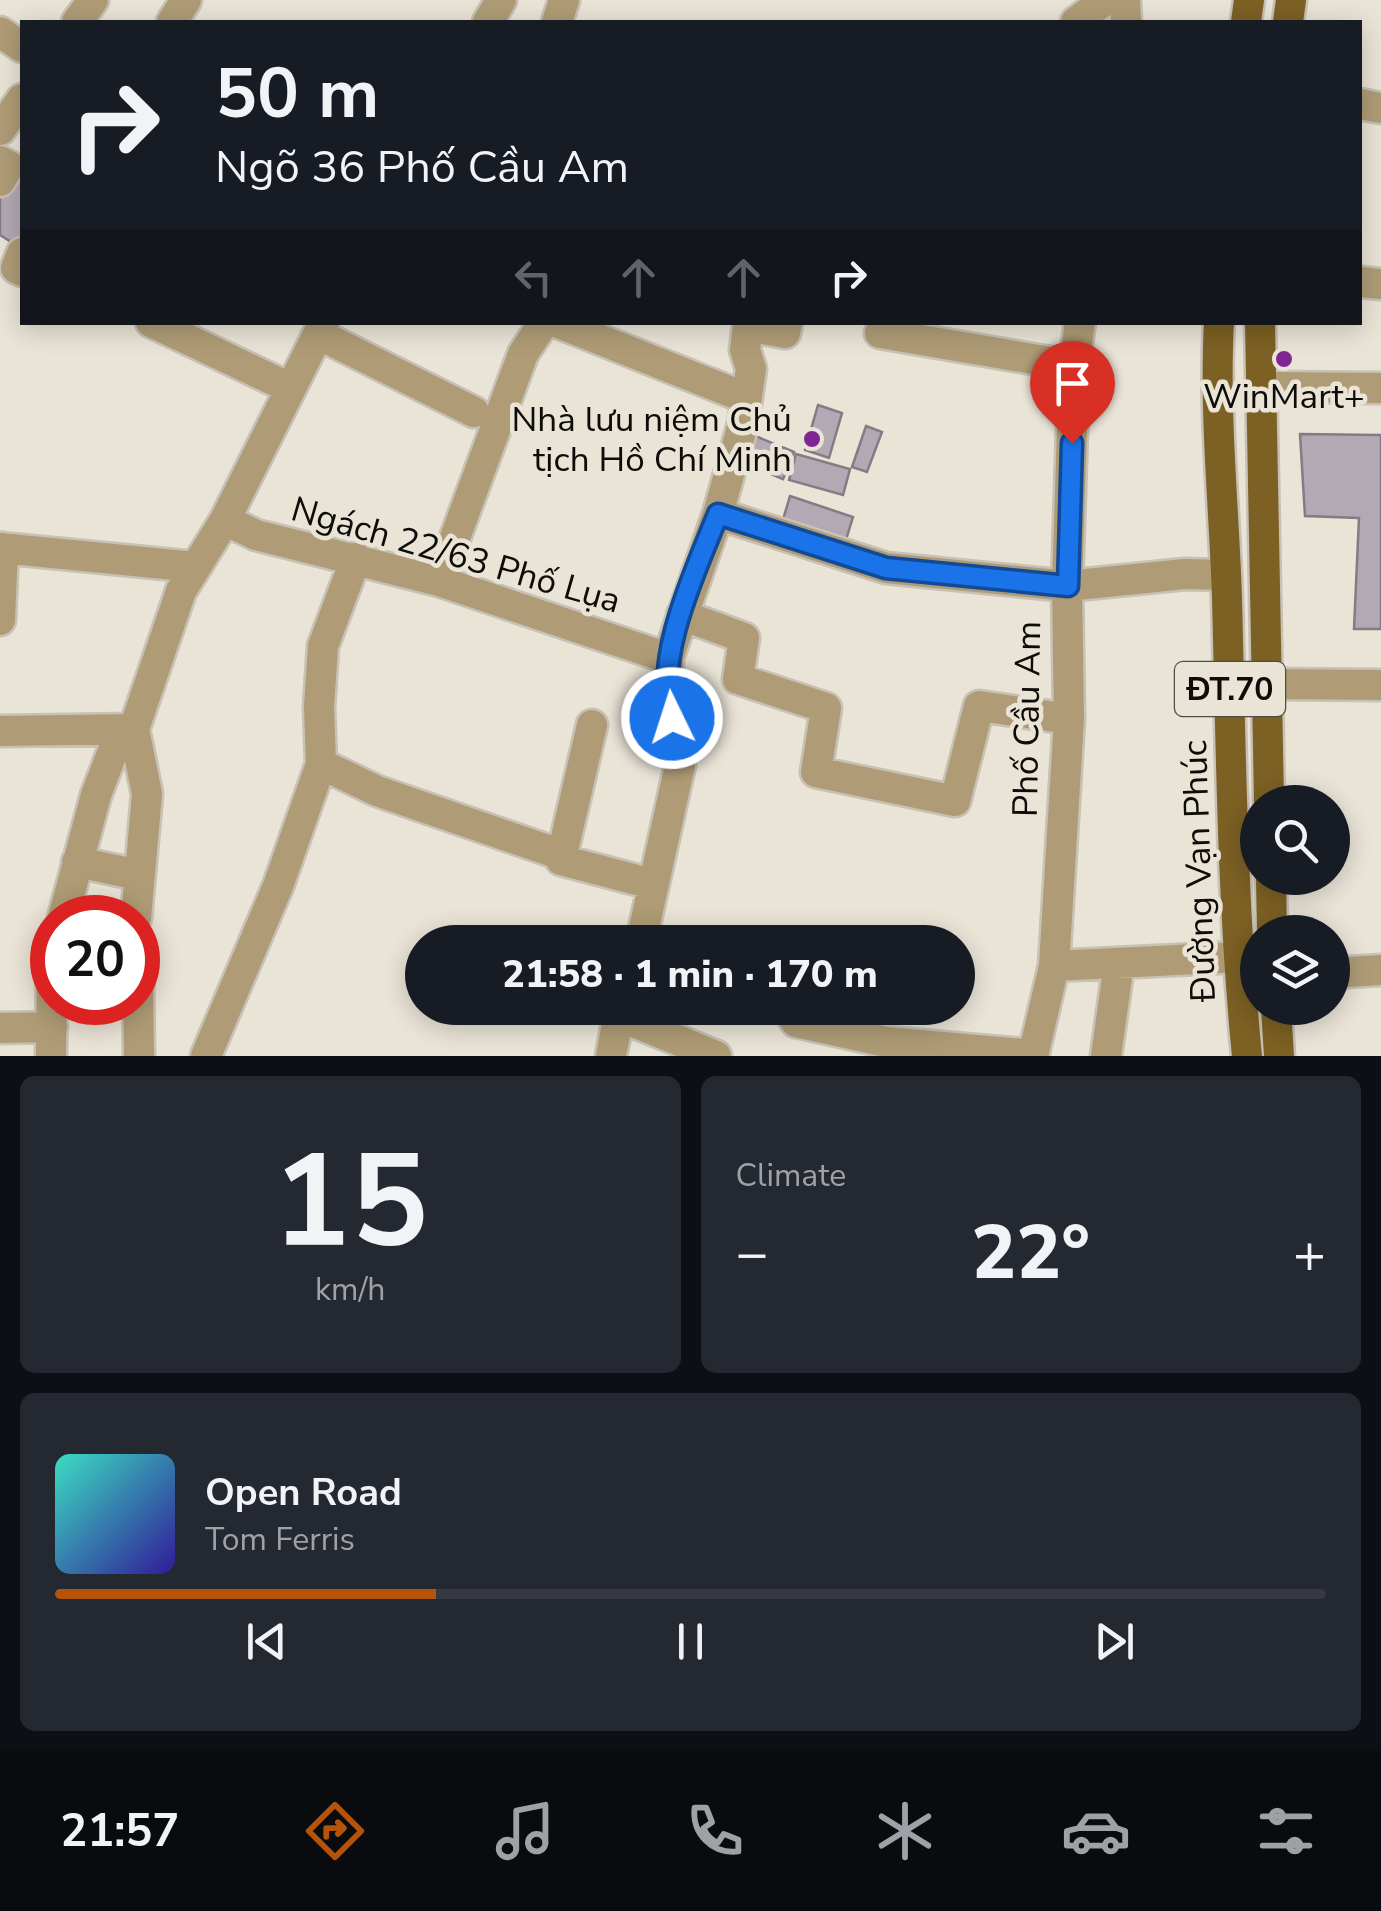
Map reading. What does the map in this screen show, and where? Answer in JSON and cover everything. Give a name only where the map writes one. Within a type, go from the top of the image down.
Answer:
[{"type":"main road","name":"Đường Vạn Phúc","points":[[1219,325],[1216,379],[1238,957],[1247,1056]]},
{"type":"main road","name":"Đường Vạn Phúc","points":[[1260,325],[1269,785]]},
{"type":"main road","name":"Đường Vạn Phúc","points":[[1277,1025],[1278,1056]]},
{"type":"street","points":[[1079,20],[1105,0]]},
{"type":"street","points":[[157,325],[290,388]]},
{"type":"street","points":[[439,581],[523,354],[542,325]]},
{"type":"street","points":[[564,325],[746,398]]},
{"type":"street","points":[[645,925],[680,765],[676,726],[668,704],[668,658],[718,514],[743,424],[751,368],[740,325]]},
{"type":"street","points":[[744,325],[785,334],[786,325]]},
{"type":"street","name":"Phố Cầu Am","points":[[1033,1055],[1054,966],[1069,719],[1074,586],[1074,366],[1080,325]]},
{"type":"street","points":[[138,895],[147,794],[134,729],[181,591],[224,520],[321,328],[474,412]]},
{"type":"street","points":[[880,334],[1074,366]]},
{"type":"street","points":[[1261,394],[1381,388]]},
{"type":"street","points":[[1261,394],[1381,404]]},
{"type":"street","points":[[718,514],[886,568],[1074,586],[1185,574],[1226,575]]},
{"type":"street","name":"Ngách 22/63 Phố Lụa","points":[[224,520],[256,536],[439,581],[668,658]]},
{"type":"street","points":[[0,620],[2,548],[195,567]]},
{"type":"street","points":[[206,1056],[271,903],[321,764],[323,646],[356,558]]},
{"type":"street","points":[[682,615],[744,638],[738,679],[826,708],[816,772],[955,802],[979,706],[1069,719]]},
{"type":"street","points":[[1266,684],[1381,685]]},
{"type":"street","points":[[592,725],[562,860],[652,884]]},
{"type":"street","points":[[0,731],[134,729]]},
{"type":"street","points":[[69,895],[116,743],[134,729]]},
{"type":"street","points":[[321,764],[377,791],[562,855]]},
{"type":"street","points":[[77,862],[139,875]]},
{"type":"street","points":[[1054,966],[1238,957]]},
{"type":"street","points":[[1106,1056],[1120,963]]},
{"type":"street","points":[[1350,973],[1381,970]]},
{"type":"street","points":[[139,1025],[140,1056]]},
{"type":"street","points":[[611,1056],[615,1025]]},
{"type":"street","points":[[649,1025],[716,1056]]},
{"type":"street","points":[[810,1025],[886,1042],[1033,1055]]},
{"type":"street","points":[[0,1028],[51,1042]]},
{"type":"building","points":[[20,157],[20,247],[0,235],[0,188]]},
{"type":"building","points":[[818,405],[842,413],[829,458],[805,450]]},
{"type":"building","points":[[866,426],[882,432],[867,472],[852,467]]},
{"type":"building","points":[[1300,434],[1381,435],[1381,629],[1354,629],[1359,518],[1305,516]]},
{"type":"building","points":[[753,435],[794,452],[783,479],[742,462]]},
{"type":"building","points":[[796,454],[850,469],[843,495],[789,480]]},
{"type":"building","points":[[790,496],[853,517],[845,543],[782,523]]},
{"type":"place","name":"WinMart+","points":[[1284,359]]},
{"type":"place","name":"Nhà lưu niệm Chủ tịch Hồ Chí Minh","points":[[812,439]]},
{"type":"route","points":[[672,718],[668,704],[668,658],[718,514],[886,568],[1068,586],[1072,443]]}]
